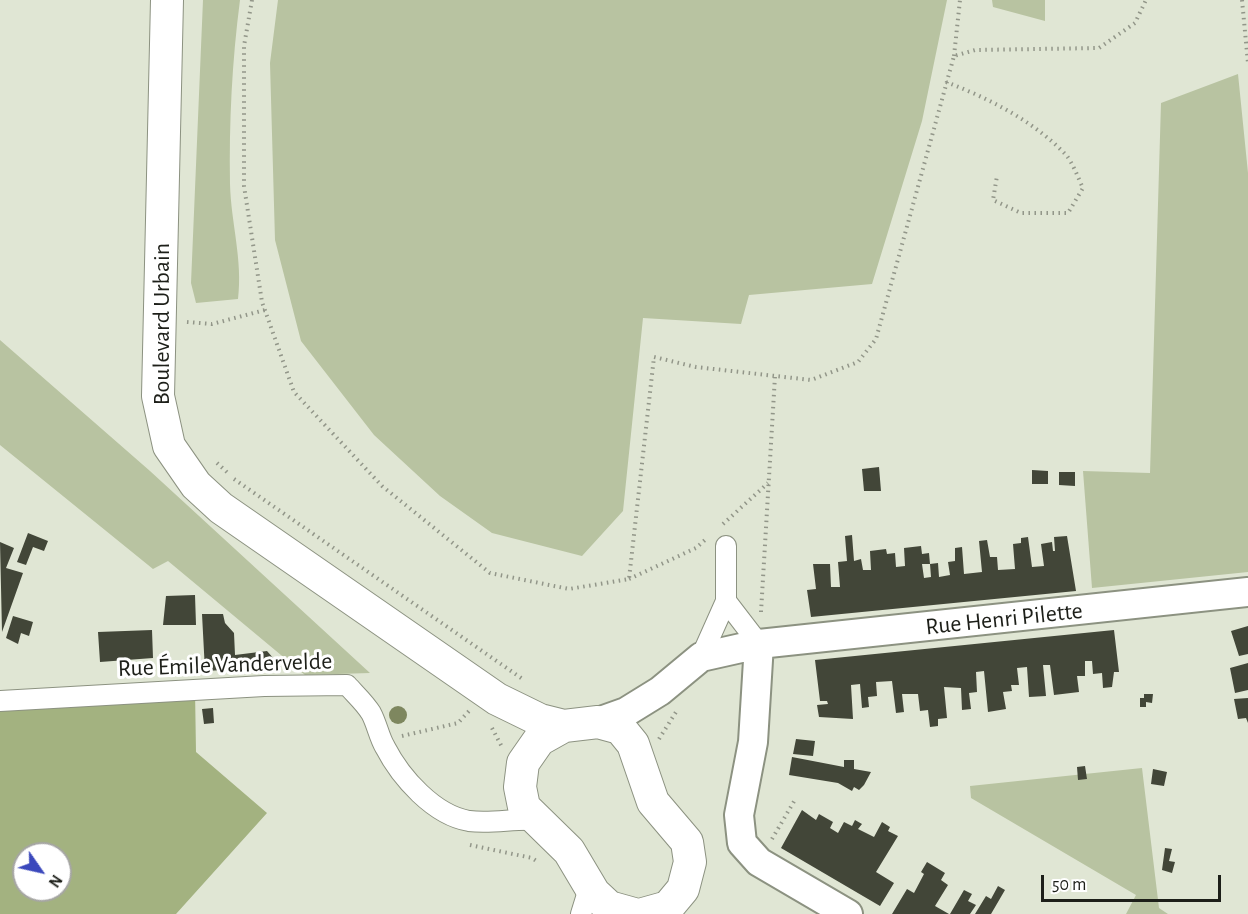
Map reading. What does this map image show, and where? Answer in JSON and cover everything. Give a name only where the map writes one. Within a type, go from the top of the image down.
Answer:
[{"type":"main road","name":"Boulevard Urbain","points":[[167,0],[180,321],[158,396],[169,446],[196,485],[221,508],[492,709],[520,734],[524,772],[524,807],[569,851],[617,909]]},
{"type":"main road","name":"Boulevard Urbain","points":[[492,709],[564,726]]},
{"type":"main road","points":[[524,772],[539,740],[564,726],[598,722],[620,729],[633,744],[653,802],[687,842],[690,862],[683,889],[668,907],[617,909]]},
{"type":"street","points":[[719,540],[726,601],[751,634],[753,742],[739,815],[742,843],[759,862],[848,914]]},
{"type":"street","name":"Rue Henri Pilette","points":[[598,722],[626,712],[655,694],[701,657],[751,634],[1248,592]]},
{"type":"street","points":[[701,657],[726,601]]},
{"type":"street","name":"Rue Émile Vandervelde","points":[[0,701],[264,686],[347,685],[370,713],[395,763],[423,795],[443,812],[466,820],[493,824],[538,820]]},
{"type":"street","points":[[637,758],[639,738],[655,694]]},
{"type":"street","points":[[493,824],[508,811],[524,772]]},
{"type":"path","points":[[252,0],[244,46],[244,186],[265,310],[294,392],[382,486],[490,573],[568,588],[629,579],[696,548],[719,540]]},
{"type":"path","points":[[629,579],[654,357],[696,367],[812,380],[858,362],[876,339],[954,56],[960,0]]},
{"type":"path","points":[[954,56],[975,50],[1099,48],[1135,23],[1146,0]]},
{"type":"path","points":[[1242,0],[1248,63]]},
{"type":"path","points":[[946,82],[978,94],[1032,127],[1067,156],[1083,188],[1068,213],[1021,213],[993,200],[997,176]]},
{"type":"path","points":[[180,321],[212,324],[265,310]]},
{"type":"path","points":[[751,634],[760,625],[776,376]]},
{"type":"path","points":[[213,459],[237,482],[531,684]]},
{"type":"path","points":[[720,526],[769,482]]},
{"type":"path","points":[[492,709],[524,772]]},
{"type":"path","points":[[759,862],[796,798]]},
{"type":"green space","points":[[203,0],[240,0],[233,69],[230,161],[239,284],[238,299],[196,303],[191,283]]},
{"type":"green space","points":[[278,0],[947,0],[922,121],[872,284],[749,295],[741,324],[643,318],[623,511],[582,556],[492,533],[440,496],[374,435],[301,341],[275,240],[270,63]]},
{"type":"green space","points":[[992,0],[1045,0],[1045,21],[993,7]]},
{"type":"green space","points":[[1238,74],[1248,173],[1248,572],[1092,588],[1083,471],[1150,473],[1161,103]]},
{"type":"green space","points":[[0,340],[150,471],[370,673],[305,675],[168,561],[153,569],[0,445]]},
{"type":"green space","points":[[195,690],[196,752],[267,813],[176,914],[0,914],[0,701]]},
{"type":"green space","points":[[1142,768],[1159,908],[1168,914],[1126,914],[1136,895],[971,798],[970,786]]},
{"type":"building","points":[[879,467],[881,491],[864,491],[862,469]]},
{"type":"building","points":[[1032,470],[1048,471],[1048,484],[1032,484]]},
{"type":"building","points":[[1059,472],[1075,472],[1075,486],[1059,485]]},
{"type":"building","points":[[28,533],[48,541],[44,551],[33,547],[26,565],[17,562]]},
{"type":"building","points":[[852,535],[854,561],[861,559],[863,570],[871,570],[870,551],[886,549],[887,554],[895,553],[896,567],[905,566],[904,548],[921,546],[922,554],[929,553],[930,564],[938,563],[939,577],[950,575],[948,562],[955,561],[955,548],[962,547],[964,574],[982,572],[979,541],[987,540],[990,557],[997,557],[998,570],[1015,569],[1013,544],[1021,543],[1021,538],[1028,537],[1032,567],[1044,566],[1041,544],[1052,542],[1053,551],[1055,551],[1054,537],[1067,536],[1076,591],[811,617],[807,590],[816,589],[813,564],[830,564],[831,587],[840,587],[838,562],[847,561],[845,536]],"holes":[[[922,564],[930,564],[931,577],[924,578]]]},
{"type":"building","points":[[0,542],[14,548],[6,568],[23,573],[2,632]]},
{"type":"building","points":[[195,595],[196,625],[163,625],[166,596]]},
{"type":"building","points":[[202,614],[223,614],[225,623],[234,633],[235,655],[267,651],[281,667],[205,671]]},
{"type":"building","points":[[13,616],[33,622],[29,636],[21,633],[18,644],[6,638]]},
{"type":"building","points":[[1248,626],[1248,654],[1239,656],[1231,631]]},
{"type":"building","points":[[152,630],[153,658],[100,662],[98,632]]},
{"type":"building","points":[[1114,630],[1119,672],[1114,672],[1112,687],[1103,688],[1102,673],[1093,674],[1092,661],[1085,661],[1085,676],[1077,676],[1079,692],[1054,695],[1050,665],[1043,665],[1046,696],[1029,697],[1027,667],[1017,668],[1019,685],[1011,685],[1012,691],[1003,692],[1006,709],[988,712],[984,671],[976,672],[977,692],[969,693],[971,709],[962,710],[961,688],[944,687],[947,718],[938,719],[938,726],[930,727],[928,710],[920,711],[918,694],[902,694],[904,712],[896,713],[892,681],[876,682],[877,696],[868,697],[869,707],[862,708],[860,684],[851,685],[853,719],[819,717],[817,705],[828,704],[827,701],[820,701],[815,660]]},
{"type":"building","points":[[1248,663],[1248,690],[1235,693],[1230,668]]},
{"type":"building","points":[[1144,694],[1153,694],[1152,703],[1146,702],[1146,707],[1140,707],[1140,698],[1144,698]]},
{"type":"building","points":[[1248,698],[1248,723],[1246,718],[1238,719],[1234,699]]},
{"type":"building","points":[[213,708],[214,723],[204,724],[202,709]]},
{"type":"building","points":[[796,739],[815,741],[813,756],[793,754]]},
{"type":"building","points":[[792,757],[844,767],[844,760],[854,760],[854,769],[871,772],[859,790],[854,787],[852,791],[838,783],[789,775]]},
{"type":"building","points":[[1085,766],[1087,779],[1078,780],[1077,767]]},
{"type":"building","points":[[1153,769],[1167,772],[1164,786],[1151,784]]},
{"type":"building","points":[[802,810],[816,820],[819,814],[833,822],[830,828],[838,833],[844,822],[852,826],[855,820],[862,824],[858,829],[874,837],[882,822],[890,827],[888,831],[898,836],[876,872],[894,883],[880,906],[781,848]]},
{"type":"building","points":[[1165,848],[1172,849],[1169,861],[1175,862],[1172,873],[1162,870]]},
{"type":"building","points":[[927,862],[945,873],[941,880],[948,885],[935,906],[949,914],[892,914],[907,889],[914,893],[924,874],[921,872]]},
{"type":"building","points":[[998,886],[1005,890],[991,914],[975,914],[986,896],[991,899]]},
{"type":"building","points":[[964,890],[972,894],[968,901],[976,905],[970,914],[950,914]]}]
